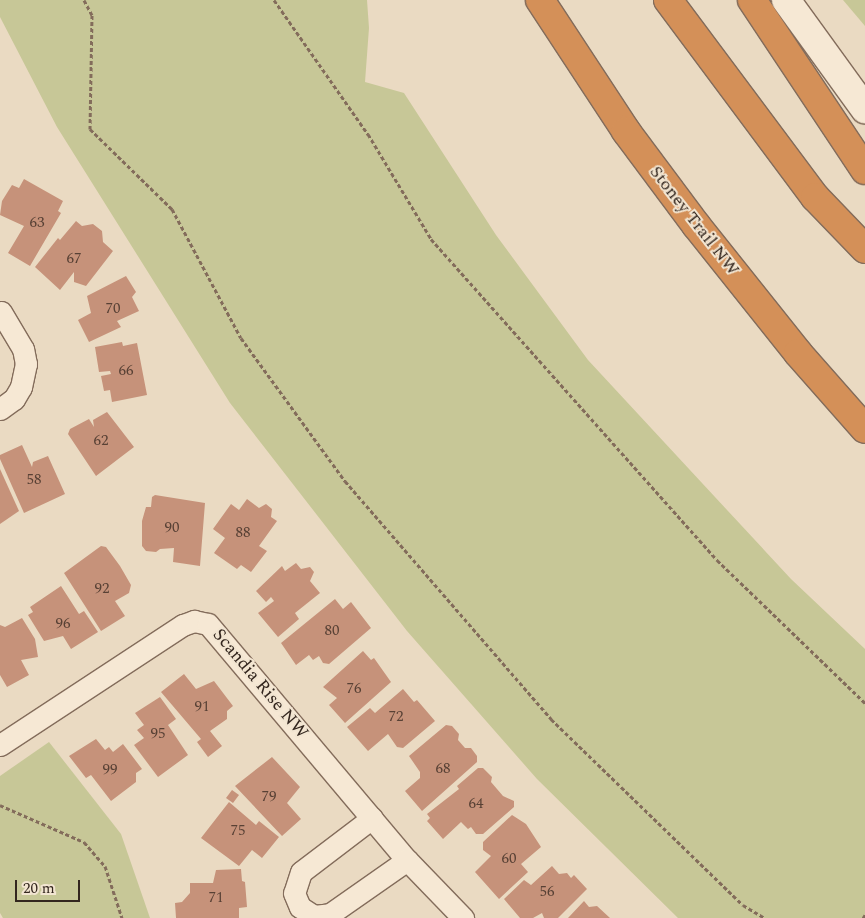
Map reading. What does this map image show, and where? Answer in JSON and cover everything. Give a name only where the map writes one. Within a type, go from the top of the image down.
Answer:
[{"type":"highway","name":"Stoney Trail NW","points":[[540,0],[626,131],[696,225],[798,353],[865,429]]},
{"type":"highway","points":[[668,0],[814,197],[865,249]]},
{"type":"highway","points":[[752,0],[865,170]]},
{"type":"street","points":[[786,0],[865,109]]},
{"type":"street","points":[[0,409],[14,399],[21,387],[26,364],[23,349],[1,312]]},
{"type":"street","name":"Scandia Rise NW","points":[[0,745],[183,626],[194,621],[204,622],[217,631],[407,860],[463,918]]},
{"type":"street","points":[[372,818],[301,872],[294,893],[300,907],[314,916],[330,914],[407,860]]},
{"type":"path","points":[[84,0],[92,16],[90,129],[172,209],[241,338],[345,481],[551,719],[743,905],[765,918]]},
{"type":"path","points":[[274,0],[368,134],[431,239],[717,560],[865,703]]},
{"type":"path","points":[[0,806],[84,842],[105,866],[122,918]]},
{"type":"green space","points":[[0,0],[367,0],[369,28],[365,82],[404,93],[496,235],[588,360],[791,579],[865,649],[865,918],[678,918],[537,779],[407,631],[230,403],[57,127],[0,17]]},
{"type":"green space","points":[[843,0],[865,0],[865,26]]},
{"type":"green space","points":[[49,742],[121,834],[150,918],[3,918],[0,913],[0,776]]},
{"type":"building","points":[[24,179],[63,201],[58,211],[61,213],[30,266],[8,253],[24,226],[0,215],[2,201],[12,185],[19,188]]},
{"type":"building","points":[[76,221],[82,226],[93,224],[102,231],[103,242],[113,251],[86,286],[74,282],[74,272],[60,290],[35,267],[58,238],[60,240]]},
{"type":"building","points":[[126,276],[136,292],[132,297],[139,311],[117,321],[121,327],[89,342],[78,320],[91,313],[87,296]]},
{"type":"building","points":[[122,342],[123,346],[137,343],[147,395],[112,402],[110,390],[104,391],[101,376],[111,374],[110,371],[99,372],[95,347]]},
{"type":"building","points":[[107,412],[134,447],[96,476],[68,434],[70,429],[89,419],[94,427],[93,420]]},
{"type":"building","points":[[22,445],[32,467],[33,462],[48,456],[65,494],[24,513],[0,459],[0,455]]},
{"type":"building","points":[[0,469],[19,511],[0,524]]},
{"type":"building","points":[[155,495],[205,503],[200,566],[173,562],[174,548],[160,549],[156,552],[146,551],[142,546],[142,521],[146,507],[151,507],[152,497]]},
{"type":"building","points":[[247,499],[259,508],[266,504],[272,509],[271,517],[277,521],[259,546],[267,551],[251,572],[241,565],[237,569],[214,553],[225,538],[213,529],[231,504],[239,510]]},
{"type":"building","points":[[101,546],[106,547],[131,585],[129,593],[115,601],[125,616],[101,631],[64,573]]},
{"type":"building","points":[[296,563],[301,569],[310,567],[314,572],[310,581],[320,593],[295,613],[299,619],[278,637],[258,613],[274,601],[271,597],[266,602],[256,591],[282,566],[285,571]]},
{"type":"building","points":[[61,586],[79,614],[84,611],[98,632],[71,649],[63,636],[44,641],[28,615],[33,612],[30,607]]},
{"type":"building","points":[[335,599],[343,609],[351,602],[371,628],[329,664],[323,663],[319,656],[313,660],[309,655],[296,665],[281,643]]},
{"type":"building","points":[[22,618],[35,639],[38,657],[21,660],[29,675],[7,687],[0,675],[0,625],[5,627]]},
{"type":"building","points":[[363,651],[371,660],[374,658],[391,682],[345,723],[329,705],[337,698],[323,687]]},
{"type":"building","points":[[184,674],[196,689],[214,681],[233,706],[227,711],[227,719],[210,731],[222,746],[208,757],[197,742],[201,739],[161,692]]},
{"type":"building","points":[[403,689],[414,702],[417,700],[435,721],[403,748],[397,747],[388,734],[368,751],[347,727],[370,708],[375,713]]},
{"type":"building","points":[[160,697],[176,719],[168,725],[188,755],[158,777],[134,745],[144,738],[137,730],[144,725],[135,713]]},
{"type":"building","points":[[446,725],[452,726],[459,734],[458,740],[465,748],[471,748],[477,756],[477,762],[422,811],[405,791],[420,778],[420,772],[409,756]]},
{"type":"building","points":[[96,739],[105,750],[109,747],[113,752],[123,744],[142,769],[136,773],[136,782],[111,801],[91,775],[86,778],[69,756]]},
{"type":"building","points":[[272,757],[300,787],[287,803],[301,819],[282,836],[235,786]]},
{"type":"building","points":[[478,768],[483,768],[492,777],[491,782],[503,796],[514,801],[514,807],[483,834],[476,834],[471,827],[468,829],[461,822],[443,839],[427,821],[430,818],[427,814],[459,789],[457,786]]},
{"type":"building","points":[[232,790],[239,795],[233,803],[226,798]]},
{"type":"building","points":[[229,802],[256,825],[259,821],[279,837],[262,858],[252,850],[239,866],[201,838]]},
{"type":"building","points":[[512,815],[526,824],[541,847],[521,864],[528,872],[499,899],[475,872],[491,856],[483,850],[483,842]]},
{"type":"building","points":[[552,866],[559,874],[567,873],[571,878],[574,875],[587,889],[558,918],[544,918],[542,913],[533,918],[520,918],[504,899],[524,880],[531,885]]},
{"type":"building","points":[[241,869],[242,881],[245,882],[247,907],[239,908],[239,918],[176,918],[175,903],[182,902],[190,893],[190,883],[213,883],[216,870]]},
{"type":"building","points":[[584,901],[589,907],[597,906],[610,918],[568,918]]}]
